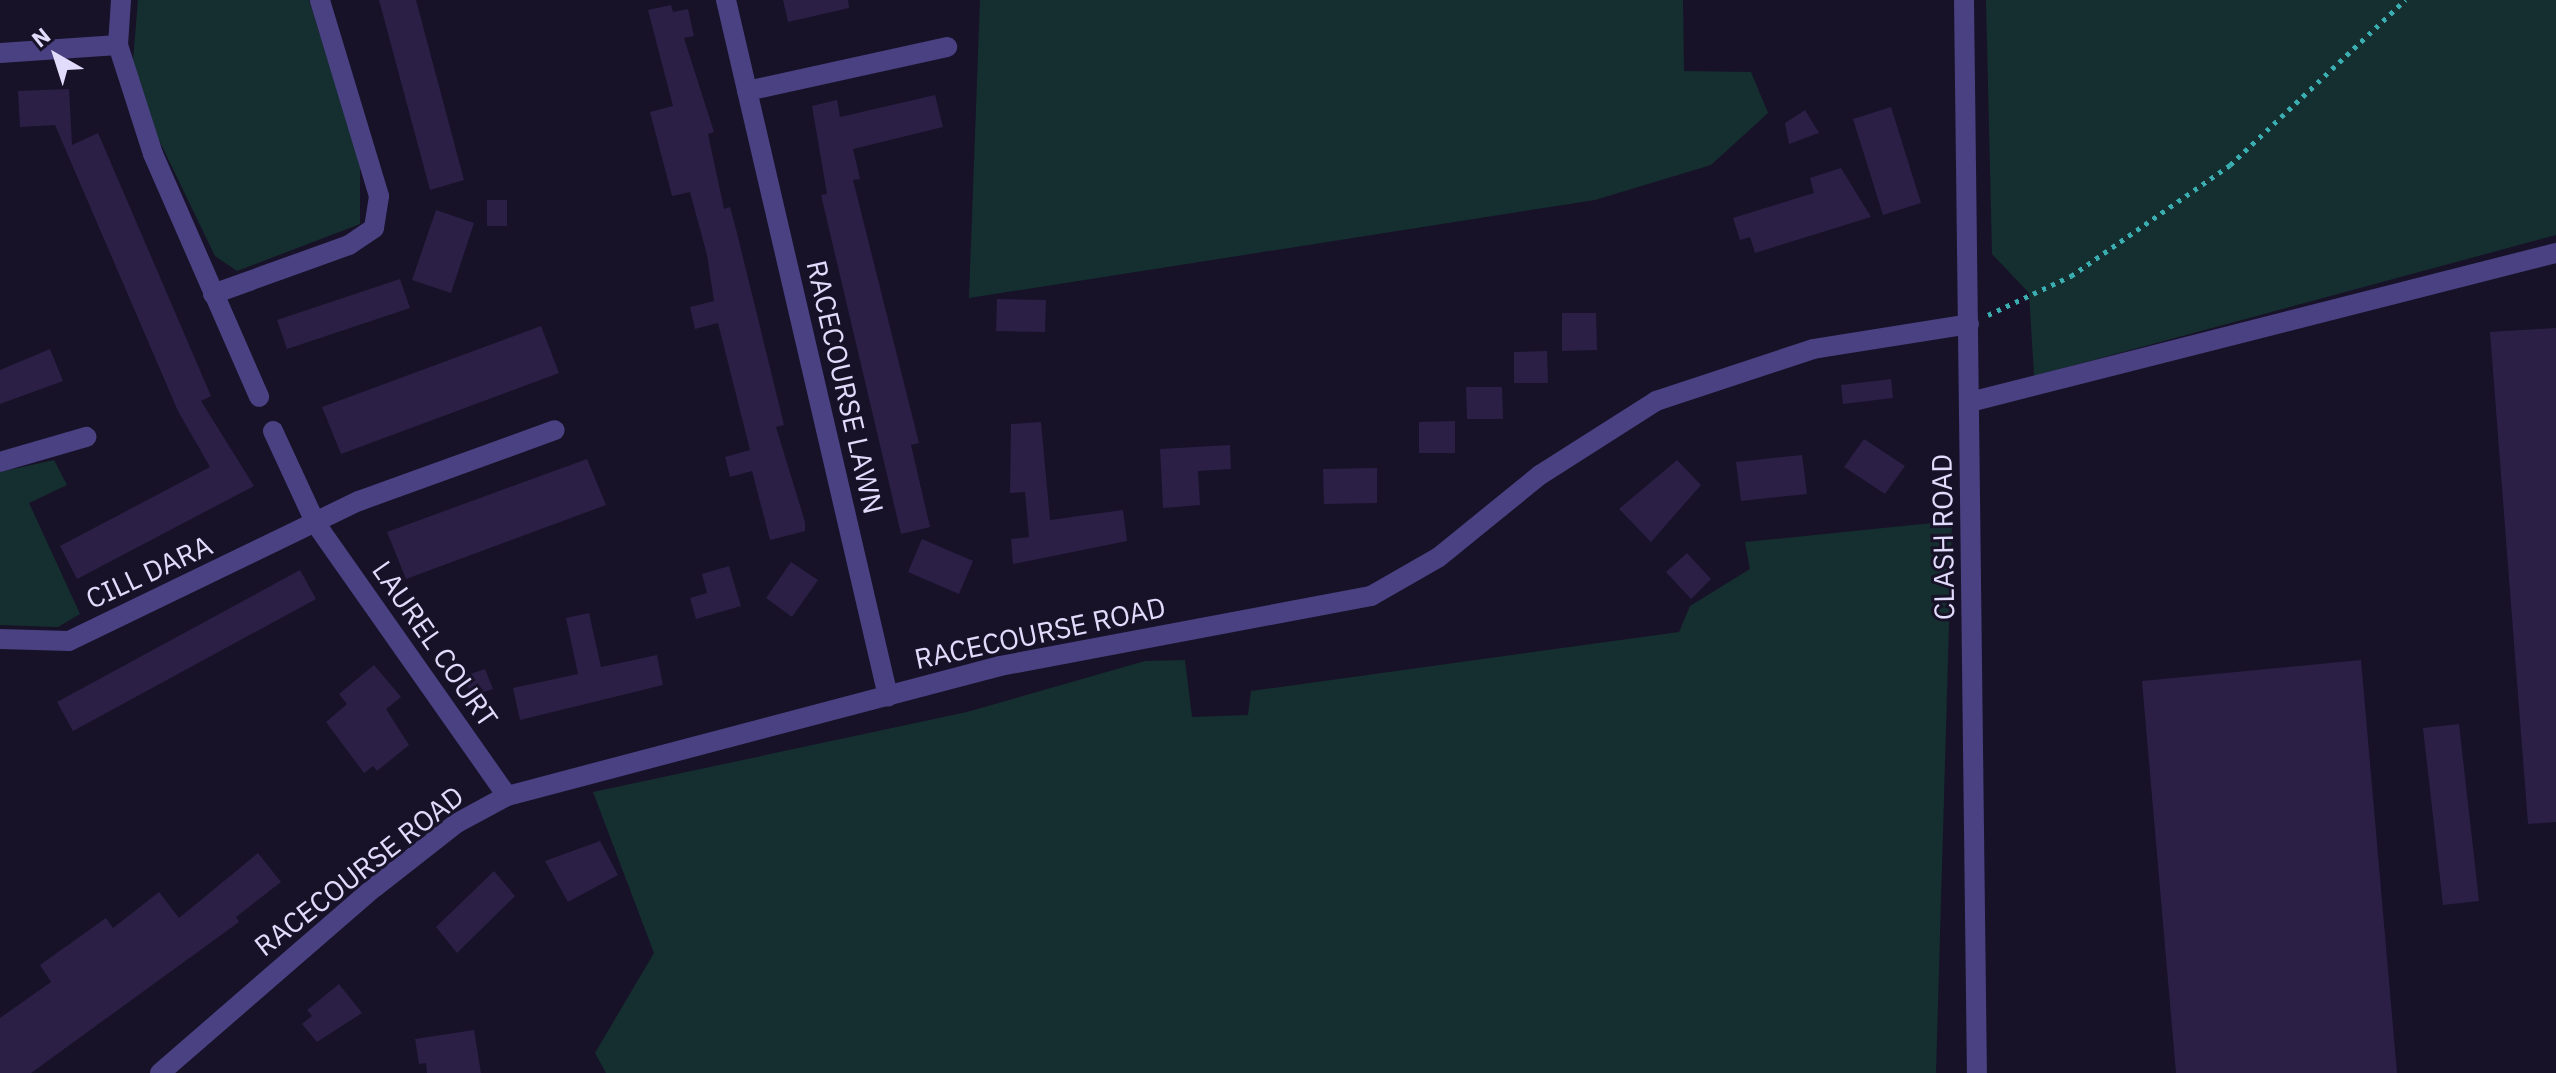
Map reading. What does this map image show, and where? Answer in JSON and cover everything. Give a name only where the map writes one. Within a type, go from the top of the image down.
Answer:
[{"type":"street","points":[[121,0],[118,45],[153,154],[259,397]]},
{"type":"street","points":[[213,294],[349,245],[374,228],[379,196],[320,0]]},
{"type":"street","name":"RACECOURSE LAWN","points":[[726,0],[888,696]]},
{"type":"street","name":"CLASH ROAD","points":[[1964,0],[1977,1073]]},
{"type":"street","points":[[0,53],[118,45]]},
{"type":"street","points":[[747,91],[947,47]]},
{"type":"street","points":[[1970,402],[2556,253]]},
{"type":"street","name":"RACECOURSE ROAD","points":[[160,1073],[386,879],[457,823],[507,796],[1098,644],[1371,596],[1439,557],[1540,475],[1656,401],[1813,349],[1969,324]]},
{"type":"street","points":[[316,524],[555,430]]},
{"type":"street","name":"LAUREL COURT","points":[[273,431],[316,524],[507,796]]},
{"type":"street","points":[[0,462],[86,437]]},
{"type":"street","name":"CILL DARA","points":[[0,639],[69,641],[316,524]]},
{"type":"path","points":[[1969,324],[2071,276],[2230,165],[2405,0]]},
{"type":"green space","points":[[138,0],[309,0],[360,164],[360,224],[237,271],[215,256],[158,138],[133,61]]},
{"type":"green space","points":[[980,0],[1683,0],[1684,71],[1751,72],[1768,113],[1711,165],[1595,200],[969,298]]},
{"type":"green space","points":[[1986,0],[2556,0],[2556,235],[2034,376],[2029,293],[1992,254]]},
{"type":"green space","points":[[54,460],[67,485],[29,503],[80,614],[58,627],[0,625],[0,472]]},
{"type":"green space","points":[[1952,521],[1936,1073],[606,1073],[595,1053],[654,953],[593,792],[967,712],[1145,661],[1185,660],[1192,717],[1248,715],[1251,691],[1679,632],[1690,606],[1750,569],[1745,542]]},
{"type":"building","points":[[379,0],[416,0],[464,180],[430,190]]},
{"type":"building","points":[[783,0],[848,0],[849,8],[788,22]]},
{"type":"building","points":[[671,5],[673,12],[688,9],[694,36],[684,38],[714,132],[708,134],[724,209],[730,207],[737,233],[784,425],[776,427],[805,522],[805,531],[770,540],[752,471],[730,477],[725,457],[750,450],[718,323],[695,329],[690,307],[714,301],[707,255],[690,192],[672,196],[650,112],[673,106],[648,10]]},
{"type":"building","points":[[69,89],[72,145],[98,133],[211,396],[201,401],[254,486],[77,579],[60,546],[210,467],[178,411],[55,125],[20,127],[18,91]]},
{"type":"building","points":[[935,95],[943,127],[853,149],[860,179],[853,180],[919,443],[911,445],[930,527],[901,534],[821,195],[827,194],[812,106],[837,100],[840,117]]},
{"type":"building","points":[[1891,107],[1921,203],[1883,215],[1853,119]]},
{"type":"building","points":[[1805,110],[1819,133],[1789,144],[1785,123]]},
{"type":"building","points":[[1841,168],[1871,217],[1755,253],[1750,237],[1740,240],[1733,218],[1814,193],[1810,178]]},
{"type":"building","points":[[487,200],[507,200],[507,226],[487,226]]},
{"type":"building","points":[[436,210],[474,223],[451,293],[412,280]]},
{"type":"building","points":[[400,279],[410,308],[287,349],[277,320]]},
{"type":"building","points":[[997,299],[1046,300],[1045,332],[996,331]]},
{"type":"building","points":[[1562,313],[1596,313],[1597,350],[1562,351]]},
{"type":"building","points":[[541,326],[559,373],[341,454],[322,407]]},
{"type":"building","points":[[2556,328],[2556,822],[2528,824],[2490,332]]},
{"type":"building","points":[[50,349],[63,381],[0,404],[0,370]]},
{"type":"building","points":[[1547,351],[1548,383],[1514,383],[1514,352]]},
{"type":"building","points":[[1891,379],[1893,398],[1843,404],[1841,385]]},
{"type":"building","points":[[1466,387],[1502,387],[1503,419],[1467,419]]},
{"type":"building","points":[[1455,421],[1455,453],[1419,453],[1419,422]]},
{"type":"building","points":[[1041,422],[1050,520],[1123,510],[1127,541],[1013,564],[1011,539],[1029,537],[1025,492],[1010,493],[1011,424]]},
{"type":"building","points":[[1864,439],[1905,466],[1885,494],[1844,467]]},
{"type":"building","points":[[1230,445],[1231,469],[1198,471],[1200,505],[1163,508],[1160,449]]},
{"type":"building","points":[[1802,455],[1807,494],[1741,501],[1736,462]]},
{"type":"building","points":[[587,459],[606,505],[406,579],[387,532]]},
{"type":"building","points":[[1677,460],[1701,485],[1651,542],[1619,509]]},
{"type":"building","points":[[1377,468],[1377,503],[1324,504],[1323,469]]},
{"type":"building","points":[[922,539],[973,561],[959,594],[908,572]]},
{"type":"building","points":[[1687,553],[1711,579],[1691,599],[1666,572]]},
{"type":"building","points":[[791,562],[818,580],[792,617],[766,598]]},
{"type":"building","points":[[729,566],[741,606],[696,619],[690,598],[707,593],[702,574]]},
{"type":"building","points":[[300,570],[316,599],[73,731],[57,702]]},
{"type":"building","points":[[589,613],[601,667],[657,655],[663,685],[520,720],[513,688],[578,674],[566,618]]},
{"type":"building","points":[[2361,660],[2397,1073],[2176,1073],[2142,681]]},
{"type":"building","points":[[374,665],[401,697],[386,709],[409,745],[377,771],[373,766],[364,773],[326,722],[347,704],[339,694]]},
{"type":"building","points":[[485,669],[493,689],[471,696],[464,676]]},
{"type":"building","points":[[2459,724],[2479,901],[2443,905],[2423,728]]},
{"type":"building","points":[[600,841],[618,875],[568,902],[545,861]]},
{"type":"building","points":[[258,853],[281,882],[236,917],[239,922],[31,1073],[0,1073],[0,1018],[51,982],[40,965],[106,918],[113,928],[159,892],[179,918]]},
{"type":"building","points":[[494,871],[515,896],[457,953],[436,927]]},
{"type":"building","points":[[339,984],[362,1013],[317,1042],[302,1024],[312,1016],[307,1010]]},
{"type":"building","points":[[474,1030],[481,1073],[427,1073],[426,1063],[419,1064],[415,1039]]}]
